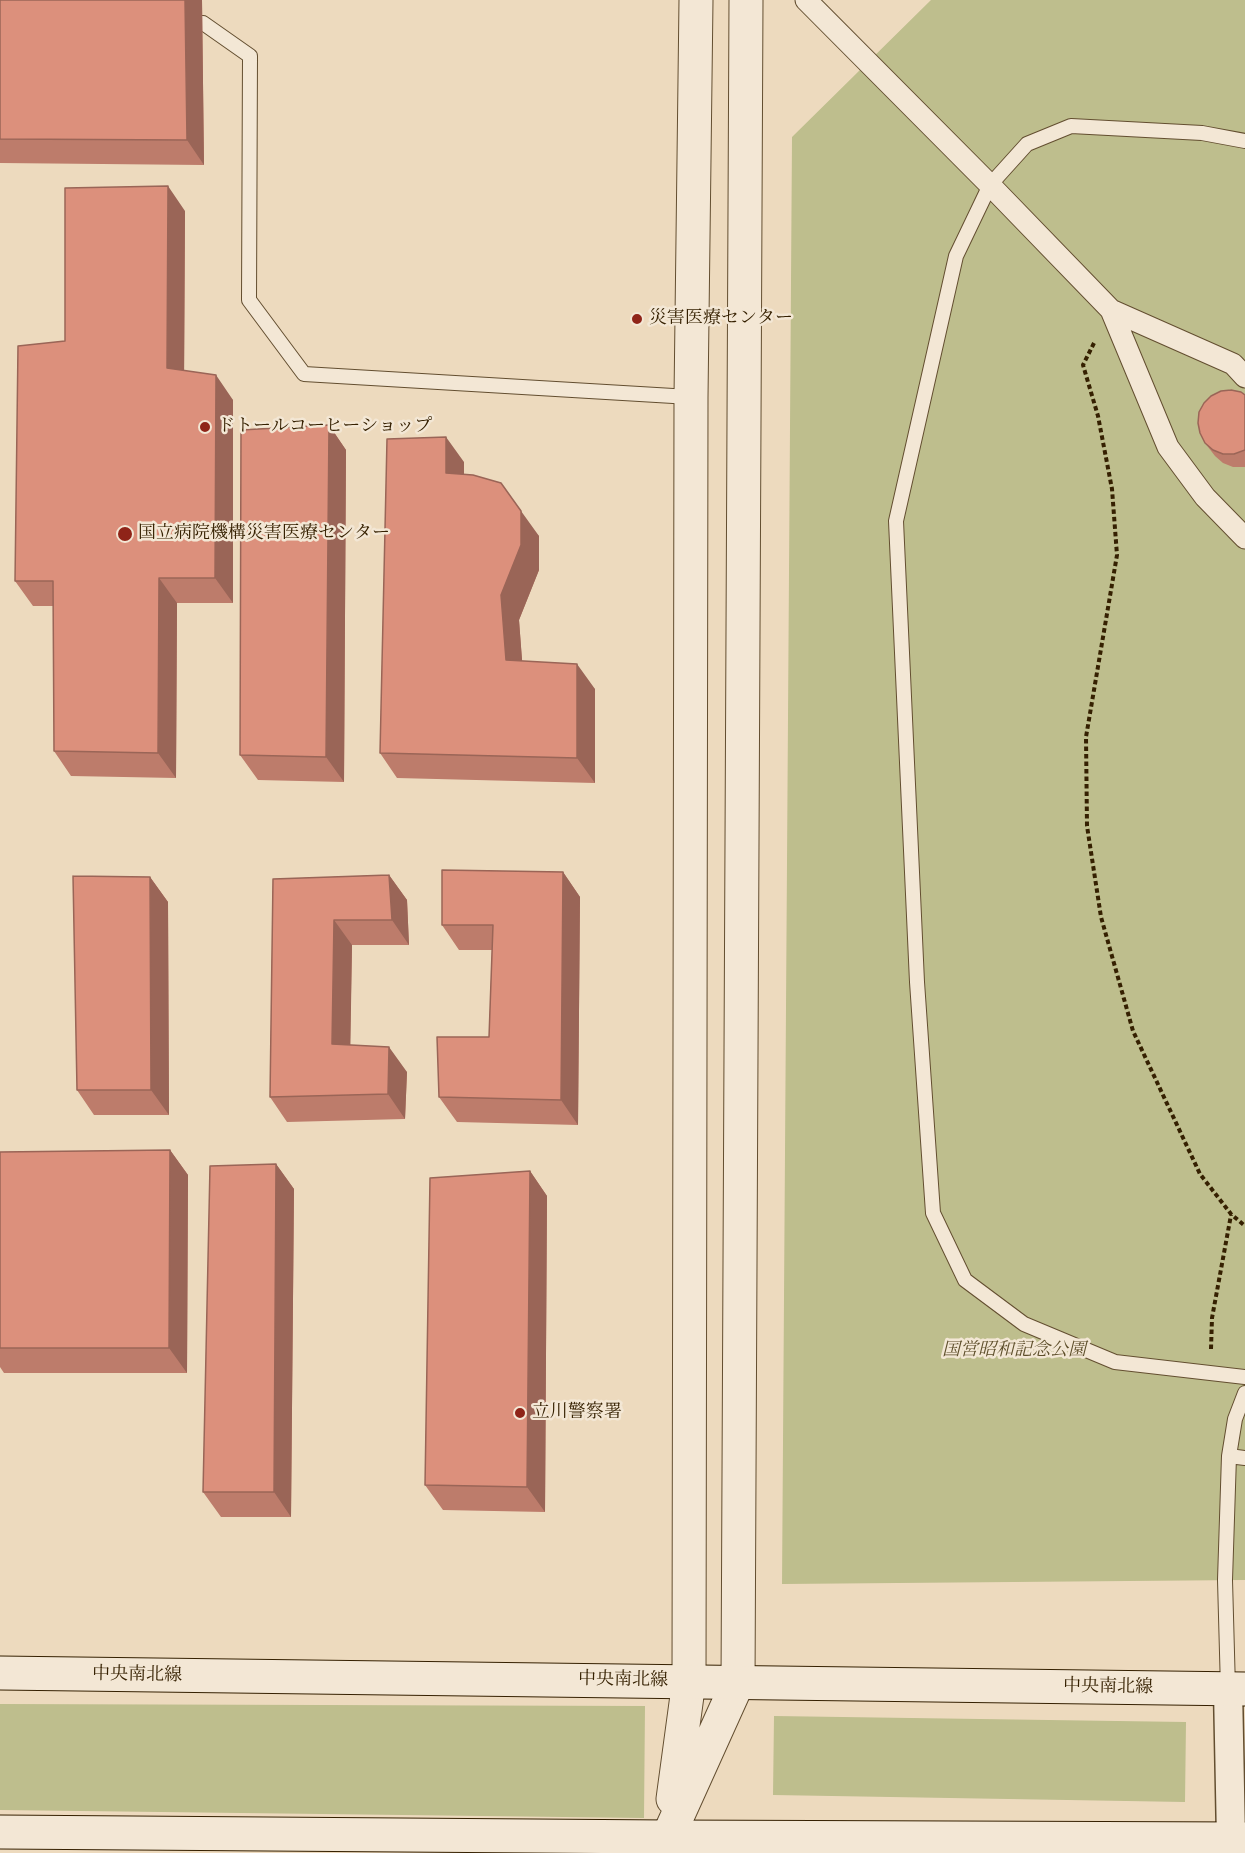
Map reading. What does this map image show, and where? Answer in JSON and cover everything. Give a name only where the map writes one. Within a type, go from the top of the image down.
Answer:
[{"type":"street","points":[[667,1845],[689,1681],[691,397],[696,0]]},
{"type":"street","points":[[667,1845],[738,1682],[746,0]]},
{"type":"street","points":[[806,0],[1111,310],[1168,447],[1205,497],[1245,538]]},
{"type":"street","points":[[1111,310],[1233,364],[1245,377]]},
{"type":"street","name":"中央南北線","points":[[0,1673],[1236,1689]]},
{"type":"street","points":[[0,1832],[667,1845],[1236,1846],[1236,1689]]},
{"type":"lane","points":[[203,22],[250,56],[249,300],[304,374],[691,397]]},
{"type":"lane","points":[[1245,141],[1202,133],[1071,126],[1027,144],[990,185],[957,256],[896,521],[917,982],[933,1213],[965,1280],[1024,1324],[1115,1362],[1245,1377]]},
{"type":"lane","points":[[1236,1689],[1226,1580],[1229,1456],[1235,1419],[1245,1393]]},
{"type":"lane","points":[[1229,1456],[1245,1458]]},
{"type":"path","points":[[1111,310],[1083,364],[1098,416],[1112,489],[1117,555],[1086,737],[1087,826],[1101,917],[1133,1031],[1200,1174],[1232,1214],[1245,1226]]},
{"type":"path","points":[[1211,1373],[1212,1318],[1232,1214]]},
{"type":"green space","name":"国営昭和記念公園","points":[[931,0],[1245,0],[1245,1580],[782,1584],[792,137]]},
{"type":"green space","points":[[0,1704],[645,1706],[644,1818],[0,1810]]},
{"type":"green space","points":[[774,1716],[1186,1722],[1185,1802],[773,1795]]},
{"type":"building","points":[[0,0],[185,0],[187,140],[0,139]]},
{"type":"building","points":[[168,186],[167,368],[216,375],[215,578],[159,578],[158,753],[54,751],[53,581],[15,581],[18,346],[65,341],[65,188]]},
{"type":"building","points":[[1231,390],[1245,395],[1245,450],[1234,454],[1223,454],[1213,450],[1205,443],[1198,423],[1199,412],[1211,396],[1221,391]]},
{"type":"building","points":[[329,425],[326,757],[240,755],[241,430]]},
{"type":"building","points":[[446,437],[446,473],[473,475],[501,483],[521,511],[521,545],[501,595],[506,660],[577,664],[577,758],[380,753],[387,439]]},
{"type":"building","points":[[442,870],[563,872],[561,1100],[439,1097],[437,1037],[489,1037],[493,925],[442,925]]},
{"type":"building","points":[[389,875],[392,920],[334,920],[332,1044],[389,1047],[388,1094],[270,1097],[273,879]]},
{"type":"building","points":[[73,876],[150,877],[151,1090],[77,1090]]},
{"type":"building","points":[[170,1150],[169,1348],[0,1348],[0,1152]]},
{"type":"building","points":[[276,1164],[274,1492],[203,1492],[210,1166]]},
{"type":"building","points":[[530,1171],[527,1487],[425,1485],[430,1178]]},
{"type":"place","name":"災害医療センター","points":[[637,319]]},
{"type":"place","name":"ドトールコーヒーショップ","points":[[205,427]]},
{"type":"place","name":"国立病院機構災害医療センター","points":[[125,534]]},
{"type":"place","name":"立川警察署","points":[[520,1413]]}]
